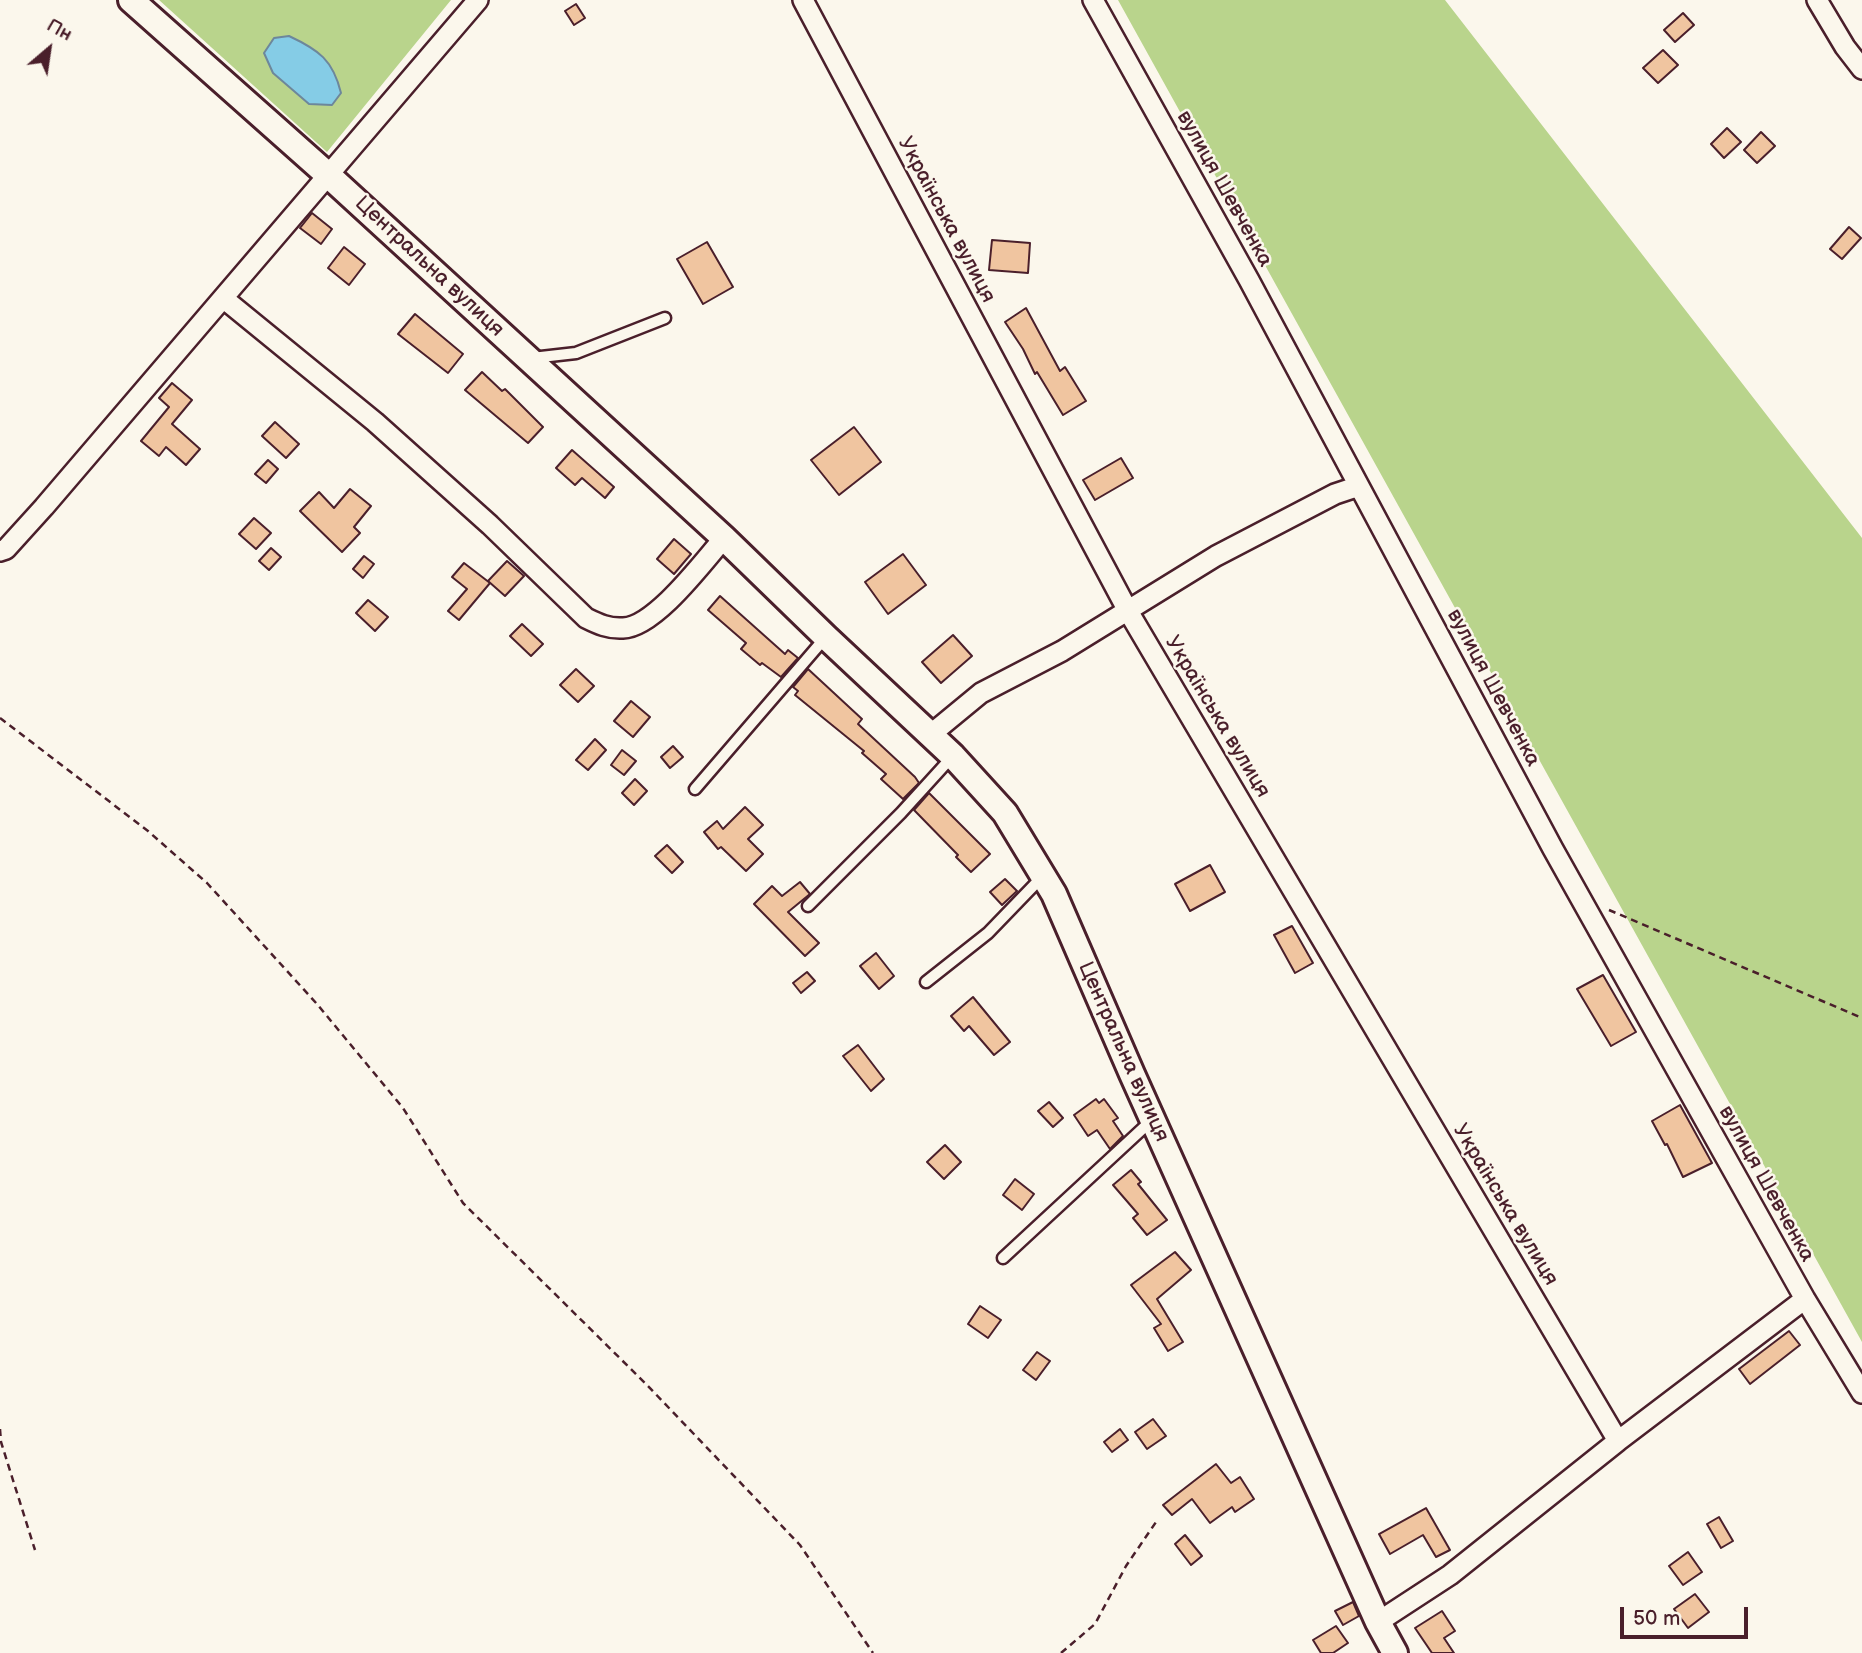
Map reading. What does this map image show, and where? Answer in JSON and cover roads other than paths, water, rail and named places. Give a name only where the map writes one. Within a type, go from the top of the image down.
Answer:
[{"type":"street","name":"Центральна вулиця","points":[[131,0],[328,175],[724,538],[953,756],[1005,813],[1054,894],[1152,1119],[1378,1622],[1395,1653]]},
{"type":"street","points":[[0,551],[6,548],[44,507],[478,0]]},
{"type":"street","name":"Українська вулиця","points":[[803,0],[1128,611],[1618,1441]]},
{"type":"street","name":"вулиця Шевченка","points":[[1093,0],[1242,267],[1580,898],[1805,1299],[1862,1393]]},
{"type":"street","points":[[1817,0],[1845,47],[1862,69]]},
{"type":"street","points":[[223,298],[375,422],[490,525],[586,618],[605,627],[625,628],[648,621],[724,538]]},
{"type":"street","points":[[930,735],[981,693],[1062,652],[1216,556],[1335,494],[1359,486]]},
{"type":"street","points":[[1378,1622],[1450,1575],[1618,1441],[1805,1299]]},
{"type":"lane","points":[[528,358],[576,353],[665,318]]},
{"type":"lane","points":[[695,789],[826,637]]},
{"type":"lane","points":[[808,906],[901,813],[953,756]]},
{"type":"lane","points":[[926,982],[988,933],[1043,876]]},
{"type":"lane","points":[[1003,1258],[1152,1119]]},
{"type":"water","points":[[289,36],[317,51],[334,72],[341,93],[332,105],[309,104],[273,73],[264,53],[274,38]]}]
